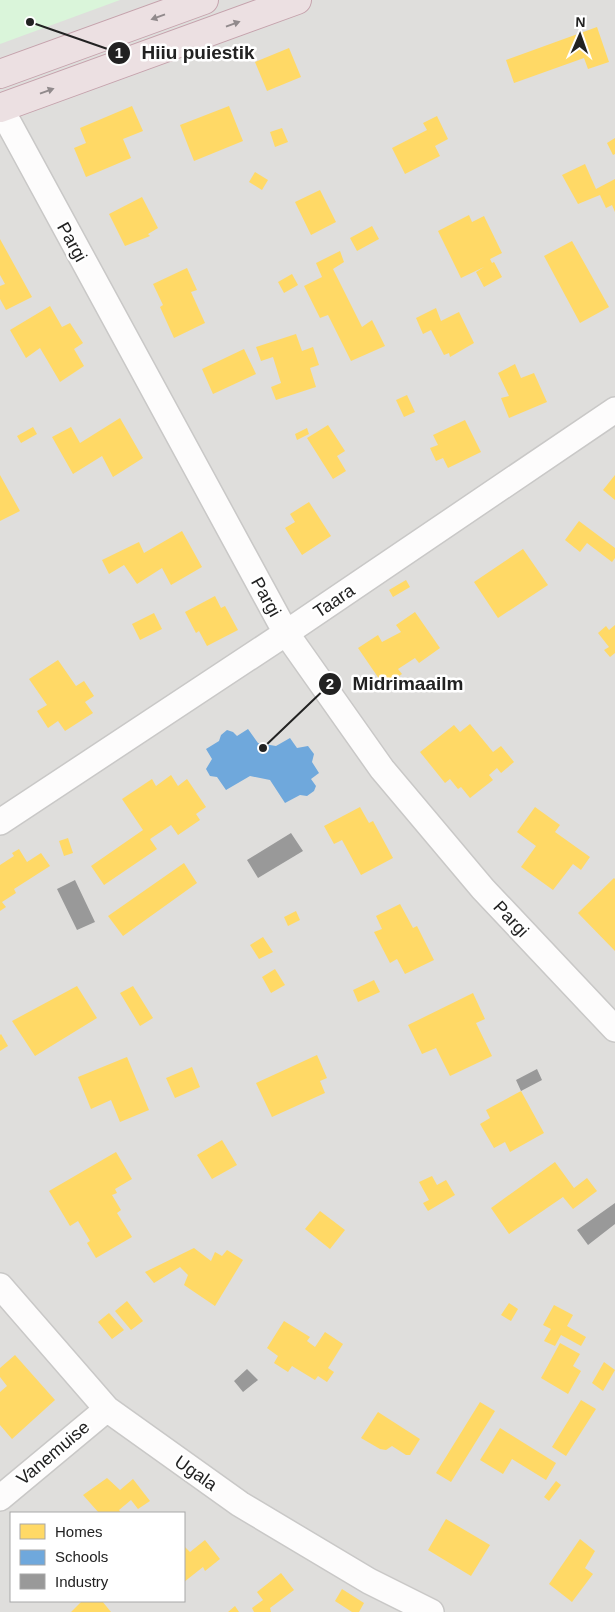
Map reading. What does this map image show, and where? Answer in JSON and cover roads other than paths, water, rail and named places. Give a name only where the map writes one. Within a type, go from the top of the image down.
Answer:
[{"type":"highway","points":[[0,74],[204,0]]},
{"type":"highway","points":[[0,108],[297,0]]},
{"type":"street","name":"Pargi","points":[[0,108],[286,633],[382,769],[483,889],[615,1030]]},
{"type":"street","name":"Taara","points":[[0,822],[286,633],[615,410]]},
{"type":"street","name":"Ugala","points":[[0,1286],[107,1409],[240,1504],[369,1581],[430,1612]]},
{"type":"street","name":"Vanemuise","points":[[0,1498],[107,1409]]},
{"type":"place","name":"Hiiu puiestik","points":[[30,22]]},
{"type":"place","name":"Midrimaailm","points":[[263,748]]}]
